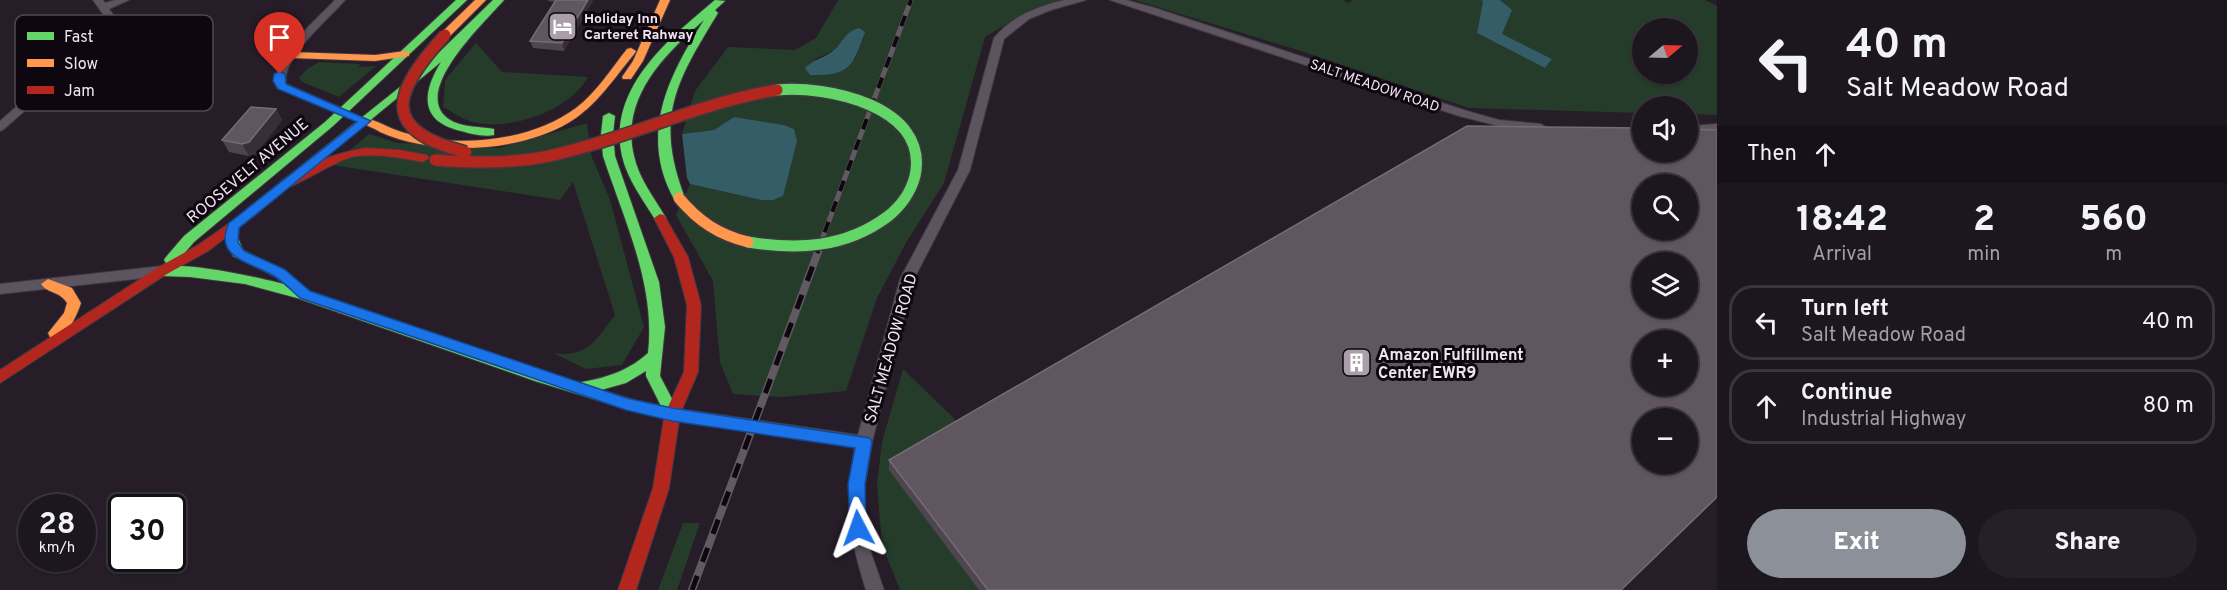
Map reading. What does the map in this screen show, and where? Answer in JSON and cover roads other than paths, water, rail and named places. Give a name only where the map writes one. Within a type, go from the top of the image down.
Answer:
[{"type":"main road","name":"ROOSEVELT AVENUE","points":[[162,271],[189,239],[342,112],[462,0]]},
{"type":"main road","points":[[481,0],[445,35],[416,68],[406,84],[402,99],[404,115],[412,129],[425,139],[443,147],[477,152],[528,149],[707,104],[747,94],[786,89],[823,90],[859,98],[889,114],[910,137],[918,166],[913,186],[901,205],[872,227],[836,241],[794,247],[765,246],[727,236],[695,217],[679,198],[664,164],[661,126],[668,99],[676,80],[721,1]]},
{"type":"main road","name":"ROOSEVELT AVENUE","points":[[0,377],[162,271],[203,248],[233,226],[424,73],[472,29],[499,0]]},
{"type":"main road","points":[[665,0],[638,61],[616,98],[608,121],[607,145],[652,282],[658,327],[653,376],[672,414]]},
{"type":"main road","points":[[627,590],[661,488],[672,414],[691,372],[694,339],[693,297],[681,257],[628,155],[626,120],[638,86],[671,42],[721,1]]},
{"type":"main road","points":[[342,112],[405,137],[425,141],[466,143],[504,140],[535,133],[570,117],[589,103],[655,23]]},
{"type":"main road","points":[[472,29],[441,69],[430,93],[430,100],[436,113],[459,127],[503,132],[539,125],[573,109],[600,87]]},
{"type":"main road","points":[[292,55],[375,58],[405,54]]},
{"type":"main road","points":[[283,186],[329,159],[358,150],[388,150],[435,160],[500,163],[549,155],[707,104]]},
{"type":"main road","points":[[233,226],[232,242],[239,255],[279,272],[305,294]]},
{"type":"main road","points":[[162,271],[194,270],[222,273],[305,294],[578,389],[626,404],[672,414]]},
{"type":"main road","points":[[19,365],[62,328],[70,315],[74,303],[67,292],[48,284]]},
{"type":"main road","points":[[578,389],[623,381],[643,368],[656,354]]},
{"type":"street","points":[[101,4],[124,0]]},
{"type":"street","points":[[340,0],[292,55],[280,74],[279,81],[281,86],[342,112]]},
{"type":"street","name":"SALT MEADOW ROAD","points":[[875,590],[862,550],[856,507],[856,484],[864,442],[907,279],[964,170],[997,43],[1008,29],[1023,19],[1056,6],[1081,0]]},
{"type":"street","name":"SALT MEADOW ROAD","points":[[1115,0],[1142,6],[1470,116],[1509,125],[1556,128]]},
{"type":"street","points":[[0,127],[18,111]]},
{"type":"street","points":[[1698,129],[1717,128]]},
{"type":"street","points":[[0,289],[162,271]]},
{"type":"street","name":"SALT MEADOW ROAD","points":[[672,414],[864,442]]},
{"type":"water","points":[[1480,0],[1500,0],[1512,10],[1502,34],[1552,59],[1545,68],[1477,33],[1483,1]]},
{"type":"water","points":[[859,28],[865,32],[857,54],[848,67],[833,74],[810,75],[805,68],[834,50],[849,33]]},
{"type":"water","points":[[734,117],[784,125],[794,129],[797,141],[783,196],[773,200],[761,200],[690,184],[687,178],[682,134],[714,130]]},
{"type":"railway","points":[[817,253],[911,0]]},
{"type":"railway","points":[[692,590],[818,252]]},
{"type":"place","name":"Holiday Inn Carteret Rahway","points":[[563,26]]},
{"type":"place","name":"Amazon Fulfillment Center EWR9","points":[[1357,363]]}]
